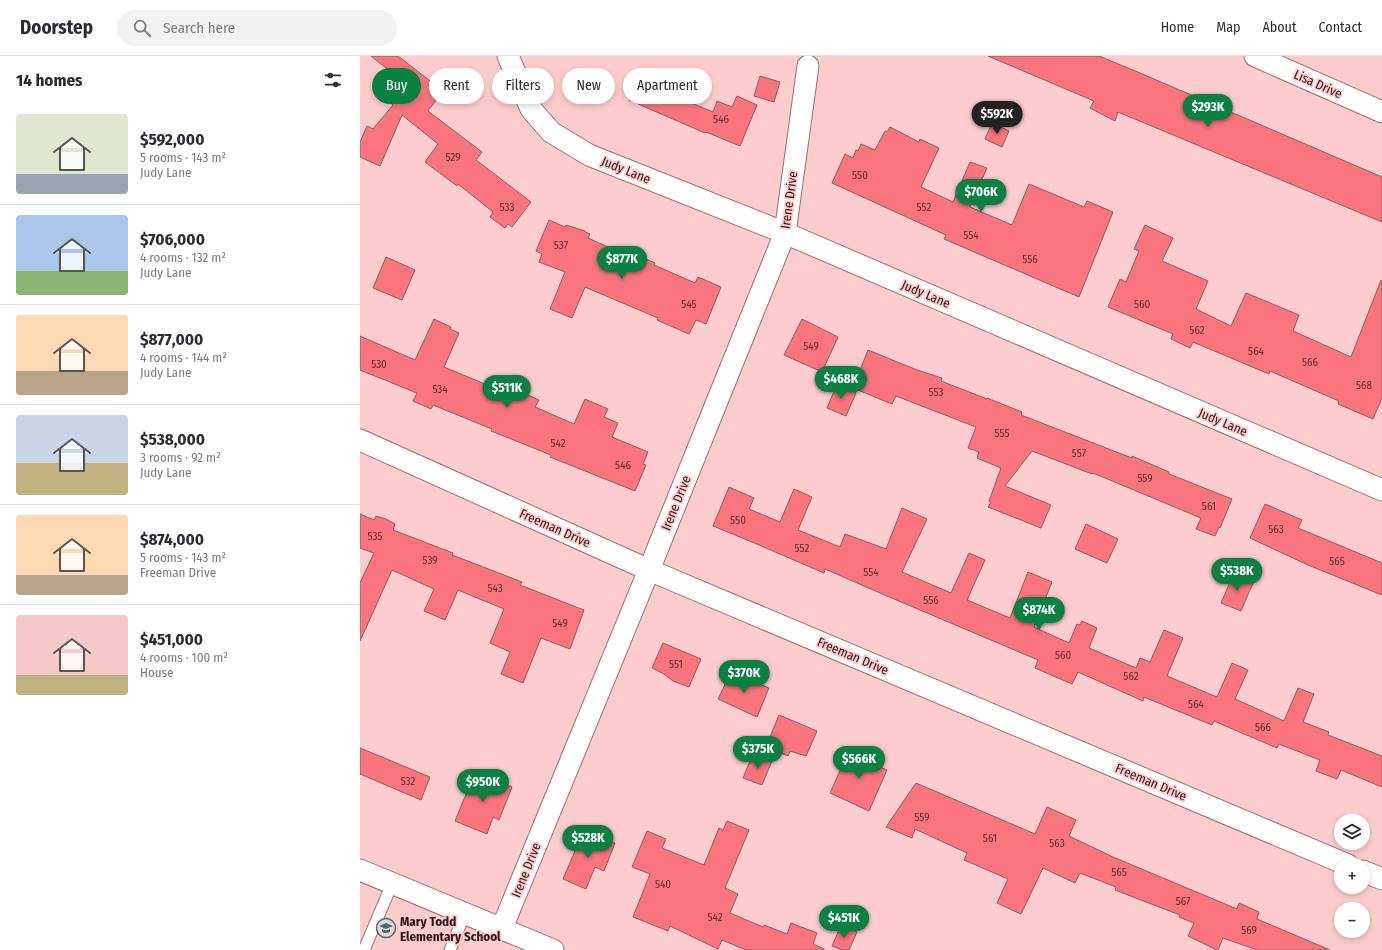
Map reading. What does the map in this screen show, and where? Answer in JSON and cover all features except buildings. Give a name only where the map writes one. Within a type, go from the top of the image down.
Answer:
[{"type":"street","name":"Judy Lane","points":[[508,56],[531,109],[551,132],[589,155],[785,233],[1382,490]]},
{"type":"street","name":"Lisa Drive","points":[[1265,58],[1382,112]]},
{"type":"street","name":"Irene Drive","points":[[502,928],[650,570],[785,233],[808,66]]},
{"type":"street","name":"Freeman Drive","points":[[360,440],[650,570],[1334,859]]},
{"type":"street","points":[[360,870],[554,950]]},
{"type":"street","points":[[1370,874],[1382,879]]},
{"type":"lane","points":[[364,950],[392,884]]},
{"type":"lane","points":[[450,950],[465,913]]},
{"type":"place","name":"Mary Todd Elementary School","points":[[386,928]]}]
